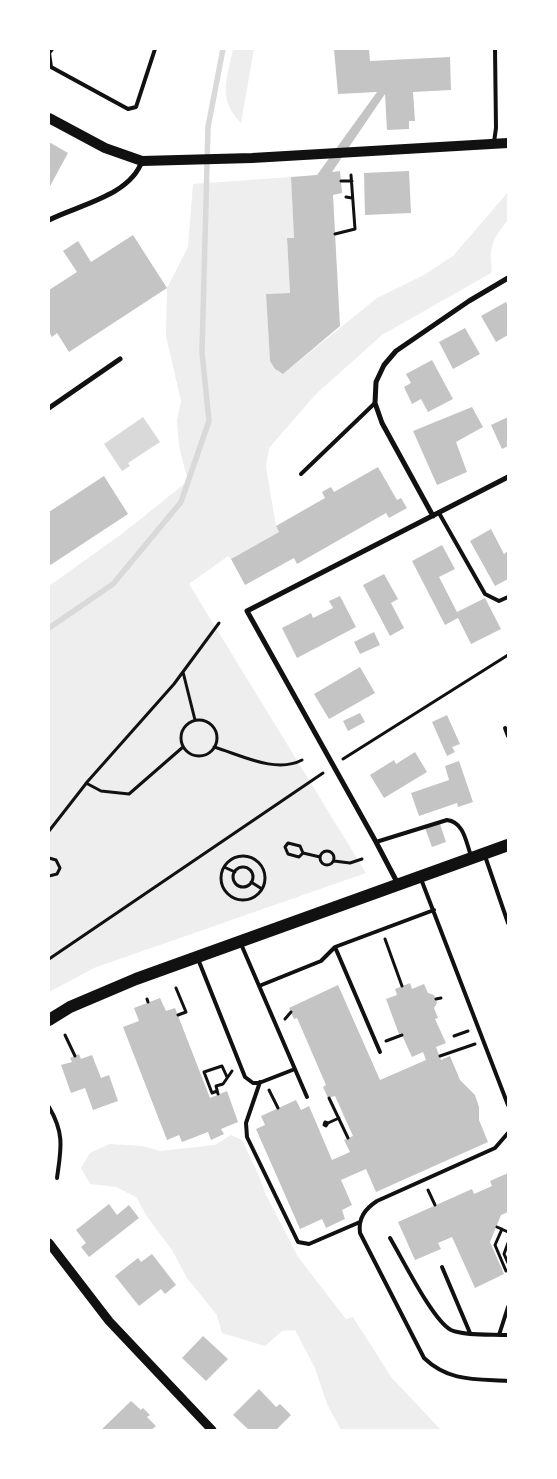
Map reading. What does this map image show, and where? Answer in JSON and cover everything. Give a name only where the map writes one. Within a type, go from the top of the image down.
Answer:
[{"type":"main road","points":[[49,118],[105,148],[142,161],[165,162],[252,158],[508,143]]},
{"type":"main road","points":[[49,1020],[100,993],[508,845]]},
{"type":"street","points":[[49,220],[113,192],[138,172],[142,161]]},
{"type":"street","points":[[433,516],[382,423],[375,403],[376,382],[384,365],[396,351],[469,301],[508,278]]},
{"type":"street","points":[[49,408],[120,359]]},
{"type":"street","points":[[398,884],[247,611],[508,477]]},
{"type":"street","points":[[49,1243],[109,1321],[212,1430]]},
{"type":"lane","points":[[52,49],[49,54],[51,67],[128,109],[136,107],[155,49]]},
{"type":"lane","points":[[494,144],[496,128],[495,49]]},
{"type":"lane","points":[[301,474],[375,403]]},
{"type":"lane","points":[[439,513],[485,594],[499,602],[508,597]]},
{"type":"lane","points":[[505,728],[508,736]]},
{"type":"lane","points":[[376,842],[450,820],[460,826],[478,856],[508,923]]},
{"type":"lane","points":[[420,877],[508,1106]]},
{"type":"lane","points":[[259,986],[321,961],[336,947],[434,910]]},
{"type":"lane","points":[[240,942],[307,1097]]},
{"type":"lane","points":[[336,947],[380,1052]]},
{"type":"lane","points":[[197,957],[245,1078],[253,1083],[260,1082],[295,1068]]},
{"type":"lane","points":[[260,1082],[246,1123],[246,1134],[298,1242],[309,1244],[360,1222]]},
{"type":"lane","points":[[49,1107],[58,1126],[62,1141],[57,1178]]},
{"type":"lane","points":[[508,1133],[495,1148],[377,1201],[364,1213],[360,1222],[360,1233],[424,1358],[435,1369],[448,1375],[508,1381]]},
{"type":"lane","points":[[390,1238],[438,1318],[451,1330],[508,1335]]},
{"type":"lane","points":[[442,1268],[470,1333]]},
{"type":"lane","points":[[499,1335],[508,1307]]},
{"type":"path","points":[[335,234],[354,229],[351,174]]},
{"type":"path","points":[[341,181],[352,181]]},
{"type":"path","points":[[346,197],[352,198]]},
{"type":"path","points":[[49,831],[86,783],[183,672],[219,623]]},
{"type":"path","points":[[344,758],[508,655]]},
{"type":"path","points":[[183,672],[195,720]]},
{"type":"path","points":[[195,720],[206,721],[215,730],[217,736],[214,747],[209,753],[195,755],[183,747],[180,740],[181,732],[185,726],[195,720]]},
{"type":"path","points":[[86,783],[102,791],[129,794],[183,747]]},
{"type":"path","points":[[214,747],[277,766],[288,766],[302,760]]},
{"type":"path","points":[[49,959],[314,779]]},
{"type":"path","points":[[288,843],[300,846],[303,853],[299,857],[288,854],[285,847],[288,843]]},
{"type":"path","points":[[334,861],[332,854],[328,851],[323,852],[320,857],[320,862],[324,865],[331,864],[334,861],[350,864],[362,859]]},
{"type":"path","points":[[303,853],[320,857]]},
{"type":"path","points":[[243,856],[257,860],[264,872],[262,889],[252,898],[245,900],[230,896],[222,882],[224,866],[236,857],[243,856]]},
{"type":"path","points":[[49,858],[56,860],[60,868],[57,874],[49,876]]},
{"type":"path","points":[[224,866],[235,872]]},
{"type":"path","points":[[240,868],[246,868],[252,875],[251,882],[244,887],[238,885],[233,879],[235,872],[240,868]]},
{"type":"path","points":[[251,882],[262,889]]},
{"type":"path","points":[[381,930],[402,986]]},
{"type":"path","points":[[176,988],[186,1012],[178,1015]]},
{"type":"path","points":[[436,999],[441,998]]},
{"type":"path","points":[[65,1035],[75,1056]]},
{"type":"path","points":[[440,1056],[459,1050]]},
{"type":"path","points":[[222,1066],[226,1077],[223,1084],[216,1086],[218,1093],[212,1093],[204,1072],[222,1066]]},
{"type":"path","points":[[273,1097],[278,1108]]},
{"type":"path","points":[[330,1098],[348,1138]]},
{"type":"path","points":[[328,1123],[338,1118]]},
{"type":"path","points":[[431,1196],[435,1205]]},
{"type":"path","points":[[497,1227],[508,1232]]},
{"type":"path","points":[[502,1229],[495,1245],[506,1271],[508,1270]]},
{"type":"path","points":[[508,1243],[504,1254],[508,1263]]},
{"type":"shaded area","points":[[233,49],[254,49],[241,123],[234,114],[226,97],[227,79]]},
{"type":"shaded area","points":[[291,177],[294,238],[287,238],[290,293],[266,294],[270,361],[275,369],[283,374],[377,298],[424,275],[453,256],[508,192],[508,220],[499,231],[493,244],[491,273],[382,335],[316,394],[269,448],[266,467],[276,526],[279,532],[231,559],[228,556],[189,584],[366,873],[94,968],[49,992],[49,586],[123,533],[188,481],[179,447],[177,420],[181,401],[166,336],[167,288],[188,247],[193,184]]},
{"type":"shaded area","points":[[143,417],[160,442],[128,463],[130,466],[122,471],[104,444]]},
{"type":"shaded area","points":[[231,1135],[242,1140],[266,1195],[298,1257],[346,1319],[353,1317],[391,1377],[441,1430],[341,1430],[327,1404],[315,1368],[295,1330],[282,1331],[265,1346],[222,1333],[217,1315],[187,1278],[172,1250],[146,1215],[136,1197],[116,1187],[90,1184],[81,1168],[90,1153],[110,1144],[142,1146],[160,1151],[215,1145]]},
{"type":"building","points":[[334,49],[369,49],[370,61],[450,57],[451,90],[413,92],[415,121],[409,121],[409,129],[387,130],[385,94],[332,172],[340,171],[342,193],[333,195],[340,326],[283,374],[275,369],[270,361],[266,294],[290,293],[287,238],[294,238],[291,177],[317,175],[377,92],[338,94]]},
{"type":"building","points":[[49,142],[68,153],[49,188]]},
{"type":"building","points":[[409,171],[411,213],[365,215],[364,173]]},
{"type":"building","points":[[133,235],[167,288],[69,352],[57,333],[52,337],[49,332],[49,290],[77,272],[63,251],[78,241],[91,262]]},
{"type":"building","points":[[506,302],[508,306],[508,335],[496,342],[481,316]]},
{"type":"building","points":[[465,328],[480,354],[453,369],[439,342]]},
{"type":"building","points":[[432,360],[453,399],[428,412],[421,399],[412,404],[404,387],[411,383],[406,374]]},
{"type":"building","points":[[472,407],[483,427],[456,442],[467,472],[437,485],[413,431]]},
{"type":"building","points":[[508,417],[508,446],[502,449],[491,425]]},
{"type":"building","points":[[378,467],[397,500],[401,498],[407,508],[389,518],[386,513],[297,564],[294,558],[245,585],[231,559],[279,532],[276,526],[325,498],[322,492],[331,487],[334,492]]},
{"type":"building","points":[[104,476],[128,514],[49,566],[49,512]]},
{"type":"building","points":[[491,529],[504,554],[508,551],[508,579],[495,586],[470,541]]},
{"type":"building","points":[[442,545],[455,569],[439,577],[457,612],[485,598],[501,629],[471,644],[458,618],[445,625],[412,561]]},
{"type":"building","points":[[384,574],[398,599],[391,603],[404,628],[390,636],[363,585]]},
{"type":"building","points":[[340,596],[356,627],[297,658],[282,628],[311,613],[313,618],[333,608],[329,601]]},
{"type":"building","points":[[374,632],[380,645],[360,654],[354,642]]},
{"type":"building","points":[[360,667],[375,693],[329,719],[314,694]]},
{"type":"building","points":[[360,713],[365,722],[348,731],[343,721]]},
{"type":"building","points":[[447,715],[460,744],[452,747],[455,752],[447,756],[432,722]]},
{"type":"building","points":[[415,752],[427,772],[384,798],[370,775],[394,760],[396,764]]},
{"type":"building","points":[[459,761],[473,802],[458,807],[457,803],[419,816],[411,793],[449,780],[445,766]]},
{"type":"building","points":[[440,824],[446,842],[432,847],[425,828]]},
{"type":"building","points":[[410,983],[412,989],[424,984],[428,993],[434,995],[437,1003],[434,1008],[438,1018],[435,1019],[446,1043],[436,1047],[441,1060],[450,1056],[460,1080],[475,1095],[479,1107],[479,1120],[488,1142],[376,1192],[366,1169],[341,1180],[352,1205],[342,1210],[345,1219],[326,1228],[322,1219],[300,1229],[256,1129],[265,1125],[261,1116],[296,1100],[301,1110],[309,1106],[332,1160],[350,1152],[344,1140],[353,1136],[335,1096],[328,1098],[323,1087],[326,1085],[297,1018],[294,1019],[289,1008],[338,985],[380,1080],[426,1060],[423,1052],[412,1057],[401,1033],[399,1034],[386,999],[397,995],[395,989]]},
{"type":"building","points":[[160,998],[166,1011],[175,1008],[210,1098],[227,1091],[238,1122],[221,1129],[224,1134],[211,1140],[208,1132],[182,1142],[179,1135],[167,1140],[123,1027],[139,1021],[134,1008]]},
{"type":"building","points":[[79,1054],[81,1059],[92,1055],[101,1078],[109,1075],[118,1101],[93,1110],[85,1088],[71,1093],[61,1065],[72,1062],[70,1058]]},
{"type":"building","points":[[508,1173],[508,1212],[501,1215],[490,1242],[504,1274],[475,1288],[452,1237],[438,1243],[441,1249],[415,1260],[398,1222],[472,1189],[474,1194],[492,1186],[490,1181]]},
{"type":"building","points":[[109,1204],[117,1215],[129,1205],[139,1218],[89,1257],[81,1247],[86,1243],[76,1230]]},
{"type":"building","points":[[152,1254],[176,1285],[165,1294],[161,1289],[139,1306],[115,1276],[138,1258],[141,1262]]},
{"type":"building","points":[[203,1336],[228,1359],[206,1381],[182,1358]]},
{"type":"building","points":[[259,1389],[276,1407],[280,1404],[291,1415],[276,1430],[249,1430],[233,1415]]},
{"type":"building","points":[[131,1401],[150,1415],[147,1417],[156,1426],[151,1430],[101,1430]]},
{"type":"waterway","points":[[49,628],[113,584],[181,502],[209,421],[202,352],[208,127],[223,49]]}]
